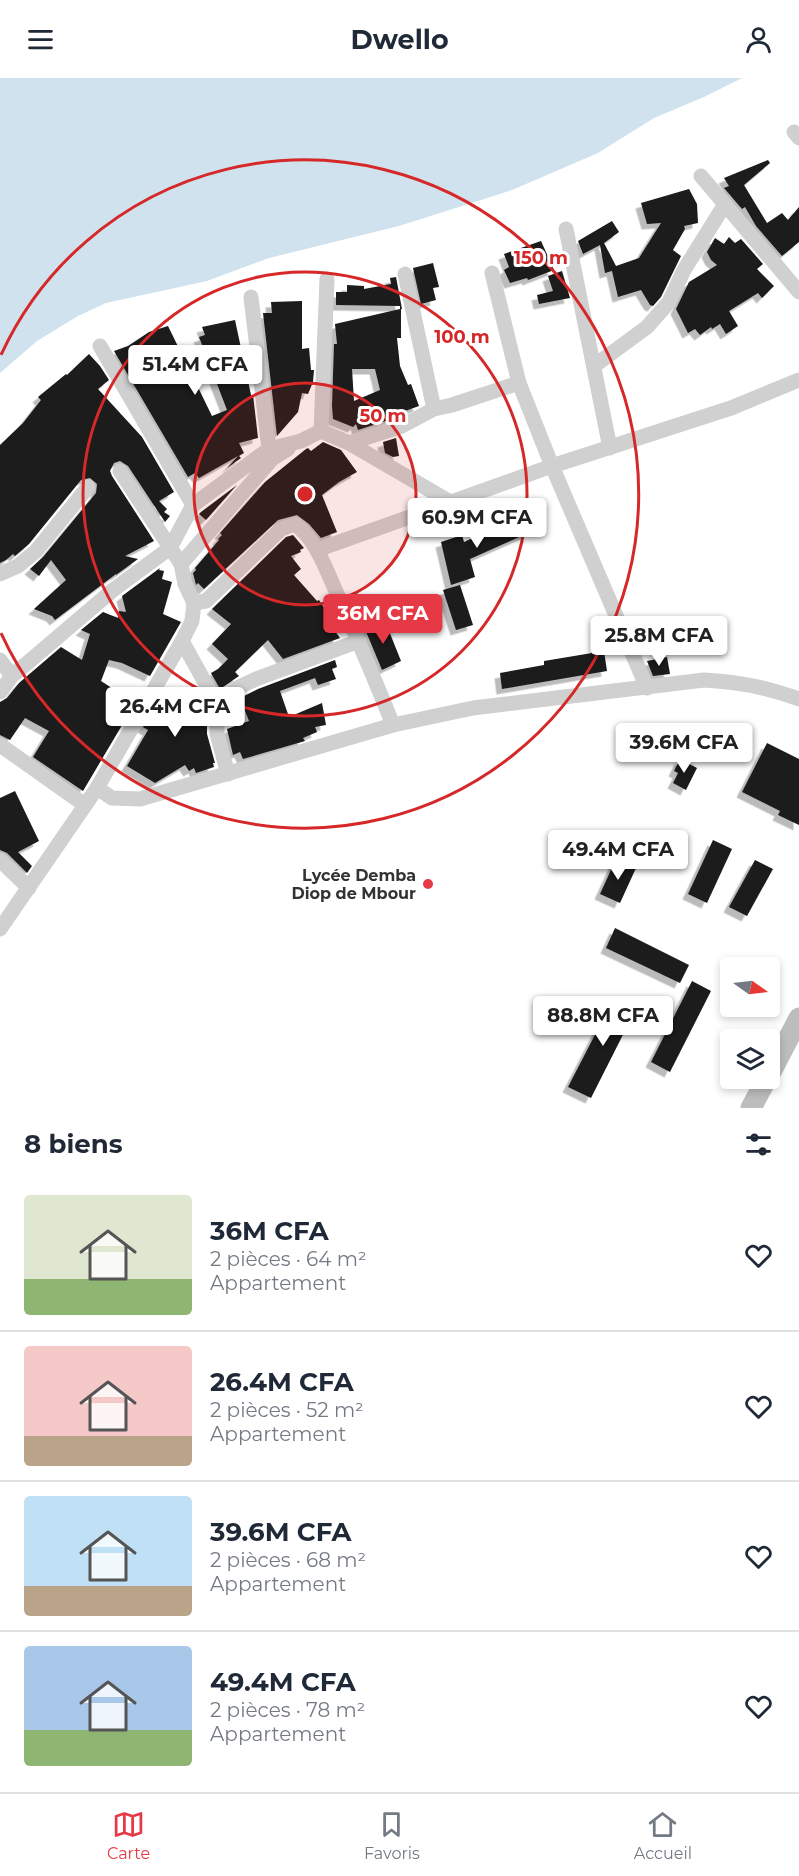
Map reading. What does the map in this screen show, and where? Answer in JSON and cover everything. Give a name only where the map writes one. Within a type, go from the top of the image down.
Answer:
[{"type":"main road","points":[[780,1055],[799,1018]]},
{"type":"main road","points":[[751,1108],[761,1089]]},
{"type":"street","points":[[701,176],[799,292]]},
{"type":"street","points":[[594,366],[647,327],[669,302],[684,270],[725,204]]},
{"type":"street","points":[[566,229],[610,448]]},
{"type":"street","points":[[492,273],[519,383],[647,688]]},
{"type":"street","points":[[405,274],[434,409]]},
{"type":"street","points":[[321,431],[327,279]]},
{"type":"street","points":[[252,297],[269,449]]},
{"type":"street","points":[[100,346],[193,505]]},
{"type":"street","points":[[317,550],[552,466],[731,408],[799,380]]},
{"type":"street","points":[[349,442],[402,426],[434,409],[519,383]]},
{"type":"street","points":[[181,564],[272,459],[321,431],[349,442],[452,503]]},
{"type":"street","points":[[0,692],[12,676],[113,590],[170,548],[193,505],[269,449],[300,441]]},
{"type":"street","points":[[0,929],[97,788],[192,621],[194,603],[185,584],[181,564],[120,471]]},
{"type":"street","points":[[0,574],[18,566],[36,550],[88,487]]},
{"type":"street","points":[[194,603],[206,602],[281,529],[295,524],[317,550],[359,641],[393,725]]},
{"type":"street","points":[[182,641],[217,704],[217,734],[228,774]]},
{"type":"street","points":[[217,704],[238,687],[256,679],[359,641]]},
{"type":"street","points":[[0,660],[12,676]]},
{"type":"street","points":[[97,788],[112,798],[140,799],[393,725],[473,708],[704,680],[733,681],[766,687],[799,699]]},
{"type":"street","points":[[0,745],[84,805]]},
{"type":"street","points":[[0,860],[29,888]]},
{"type":"water","points":[[0,78],[742,78],[654,118],[598,153],[512,190],[399,226],[269,258],[207,281],[106,303],[78,316],[37,341],[0,373]]},
{"type":"building","points":[[768,160],[770,163],[744,185],[767,223],[782,213],[788,220],[799,207],[799,242],[782,256],[756,226],[745,207],[742,209],[724,188],[729,186],[724,178]]},
{"type":"building","points":[[689,189],[697,204],[698,223],[684,226],[685,229],[673,250],[681,256],[661,297],[653,306],[641,290],[618,297],[612,271],[605,273],[600,245],[583,254],[578,241],[612,221],[619,232],[604,243],[616,266],[639,258],[661,223],[647,224],[641,203]]},
{"type":"building","points":[[729,237],[735,243],[741,239],[763,264],[757,269],[774,286],[762,298],[758,293],[729,311],[738,326],[726,334],[720,324],[700,335],[695,329],[688,333],[676,309],[689,282],[717,265],[707,252],[715,238],[724,244]]},
{"type":"building","points":[[541,241],[554,270],[528,280],[527,278],[510,283],[504,270],[509,267],[504,254]]},
{"type":"building","points":[[433,263],[439,287],[433,288],[436,300],[421,304],[413,268]]},
{"type":"building","points":[[562,271],[570,298],[539,304],[537,295],[553,291],[548,276]]},
{"type":"building","points":[[396,277],[402,309],[401,338],[397,338],[400,366],[408,385],[411,384],[419,406],[391,416],[392,419],[358,430],[356,424],[353,427],[333,419],[334,344],[337,344],[335,324],[400,309],[400,306],[336,305],[336,292],[347,292],[347,285],[364,286],[364,289],[391,284],[390,278]],"holes":[[[352,369],[375,369],[380,390],[354,401]]]},
{"type":"building","points":[[302,301],[302,349],[309,348],[311,370],[314,370],[313,382],[308,394],[302,393],[298,412],[277,436],[263,313],[272,313],[271,302]]},
{"type":"building","points":[[235,320],[251,395],[253,395],[258,438],[239,443],[244,453],[227,468],[238,456],[199,478],[195,473],[188,477],[114,351],[128,346],[149,332],[168,326],[212,416],[227,410],[199,337],[205,335],[202,327]]},
{"type":"building","points":[[89,354],[109,380],[98,389],[142,437],[174,492],[159,501],[167,509],[164,512],[170,516],[165,522],[128,466],[120,461],[114,463],[110,471],[112,476],[154,541],[125,556],[138,559],[55,620],[52,616],[34,609],[66,580],[51,560],[39,576],[30,569],[43,557],[96,493],[97,484],[90,478],[81,480],[29,544],[15,556],[13,554],[0,563],[0,445],[23,423],[41,400],[38,397],[67,375]]},
{"type":"building","points":[[396,438],[399,456],[393,457],[385,453],[383,442]]},
{"type":"building","points":[[323,442],[341,450],[357,472],[322,495],[337,532],[321,538],[309,524],[297,515],[278,520],[204,589],[198,583],[196,585],[193,573],[195,568],[219,540],[222,535],[220,533],[265,482],[306,449],[311,451]]},
{"type":"building","points":[[237,485],[206,520],[199,514],[201,512]]},
{"type":"building","points":[[520,517],[528,533],[470,559],[475,577],[451,585],[441,542],[462,535],[464,542]]},
{"type":"building","points":[[293,535],[304,548],[300,550],[301,552],[291,556],[301,569],[294,575],[317,601],[319,600],[335,625],[332,627],[340,638],[283,659],[268,640],[235,672],[239,676],[220,689],[211,673],[228,659],[212,644],[231,624],[212,609],[286,537]]},
{"type":"building","points":[[160,568],[159,570],[164,571],[162,579],[172,582],[163,614],[181,622],[150,676],[122,663],[109,660],[101,681],[118,692],[115,695],[134,705],[83,791],[33,757],[49,731],[25,718],[10,740],[0,735],[0,702],[61,647],[82,660],[90,634],[81,630],[103,612],[118,618],[119,611],[126,612],[122,596]]},
{"type":"building","points":[[460,585],[473,625],[456,630],[443,590]]},
{"type":"building","points":[[385,621],[401,661],[382,670],[365,629]]},
{"type":"building","points":[[604,651],[607,671],[502,689],[500,673],[544,665],[544,661]]},
{"type":"building","points":[[667,657],[670,674],[653,676],[647,661]]},
{"type":"building","points":[[335,660],[337,667],[332,669],[336,679],[318,685],[315,678],[280,691],[289,717],[322,703],[326,725],[315,727],[317,732],[303,738],[305,741],[243,759],[240,752],[233,755],[227,729],[249,721],[240,698]]},
{"type":"building","points":[[196,686],[207,710],[207,734],[215,763],[213,763],[214,767],[196,773],[194,768],[189,771],[185,765],[155,783],[127,766],[148,730],[143,727],[153,710],[175,695]]},
{"type":"building","points":[[767,743],[799,759],[799,825],[778,815],[780,811],[742,792]]},
{"type":"building","points":[[680,759],[697,768],[686,790],[673,783],[678,773],[674,771]]},
{"type":"building","points":[[15,791],[39,841],[18,852],[32,866],[27,873],[7,853],[0,850],[0,798]]},
{"type":"building","points":[[713,840],[732,849],[707,903],[688,894]]},
{"type":"building","points":[[616,859],[636,868],[620,903],[600,894]]},
{"type":"building","points":[[755,860],[773,869],[747,916],[729,907]]},
{"type":"building","points":[[615,928],[689,965],[680,983],[606,948]]},
{"type":"building","points":[[692,981],[711,991],[670,1072],[651,1062]]},
{"type":"building","points":[[615,996],[637,1007],[591,1098],[568,1087]]},
{"type":"place","name":"Lycée Demba Diop de Mbour","points":[[428,884]]}]
